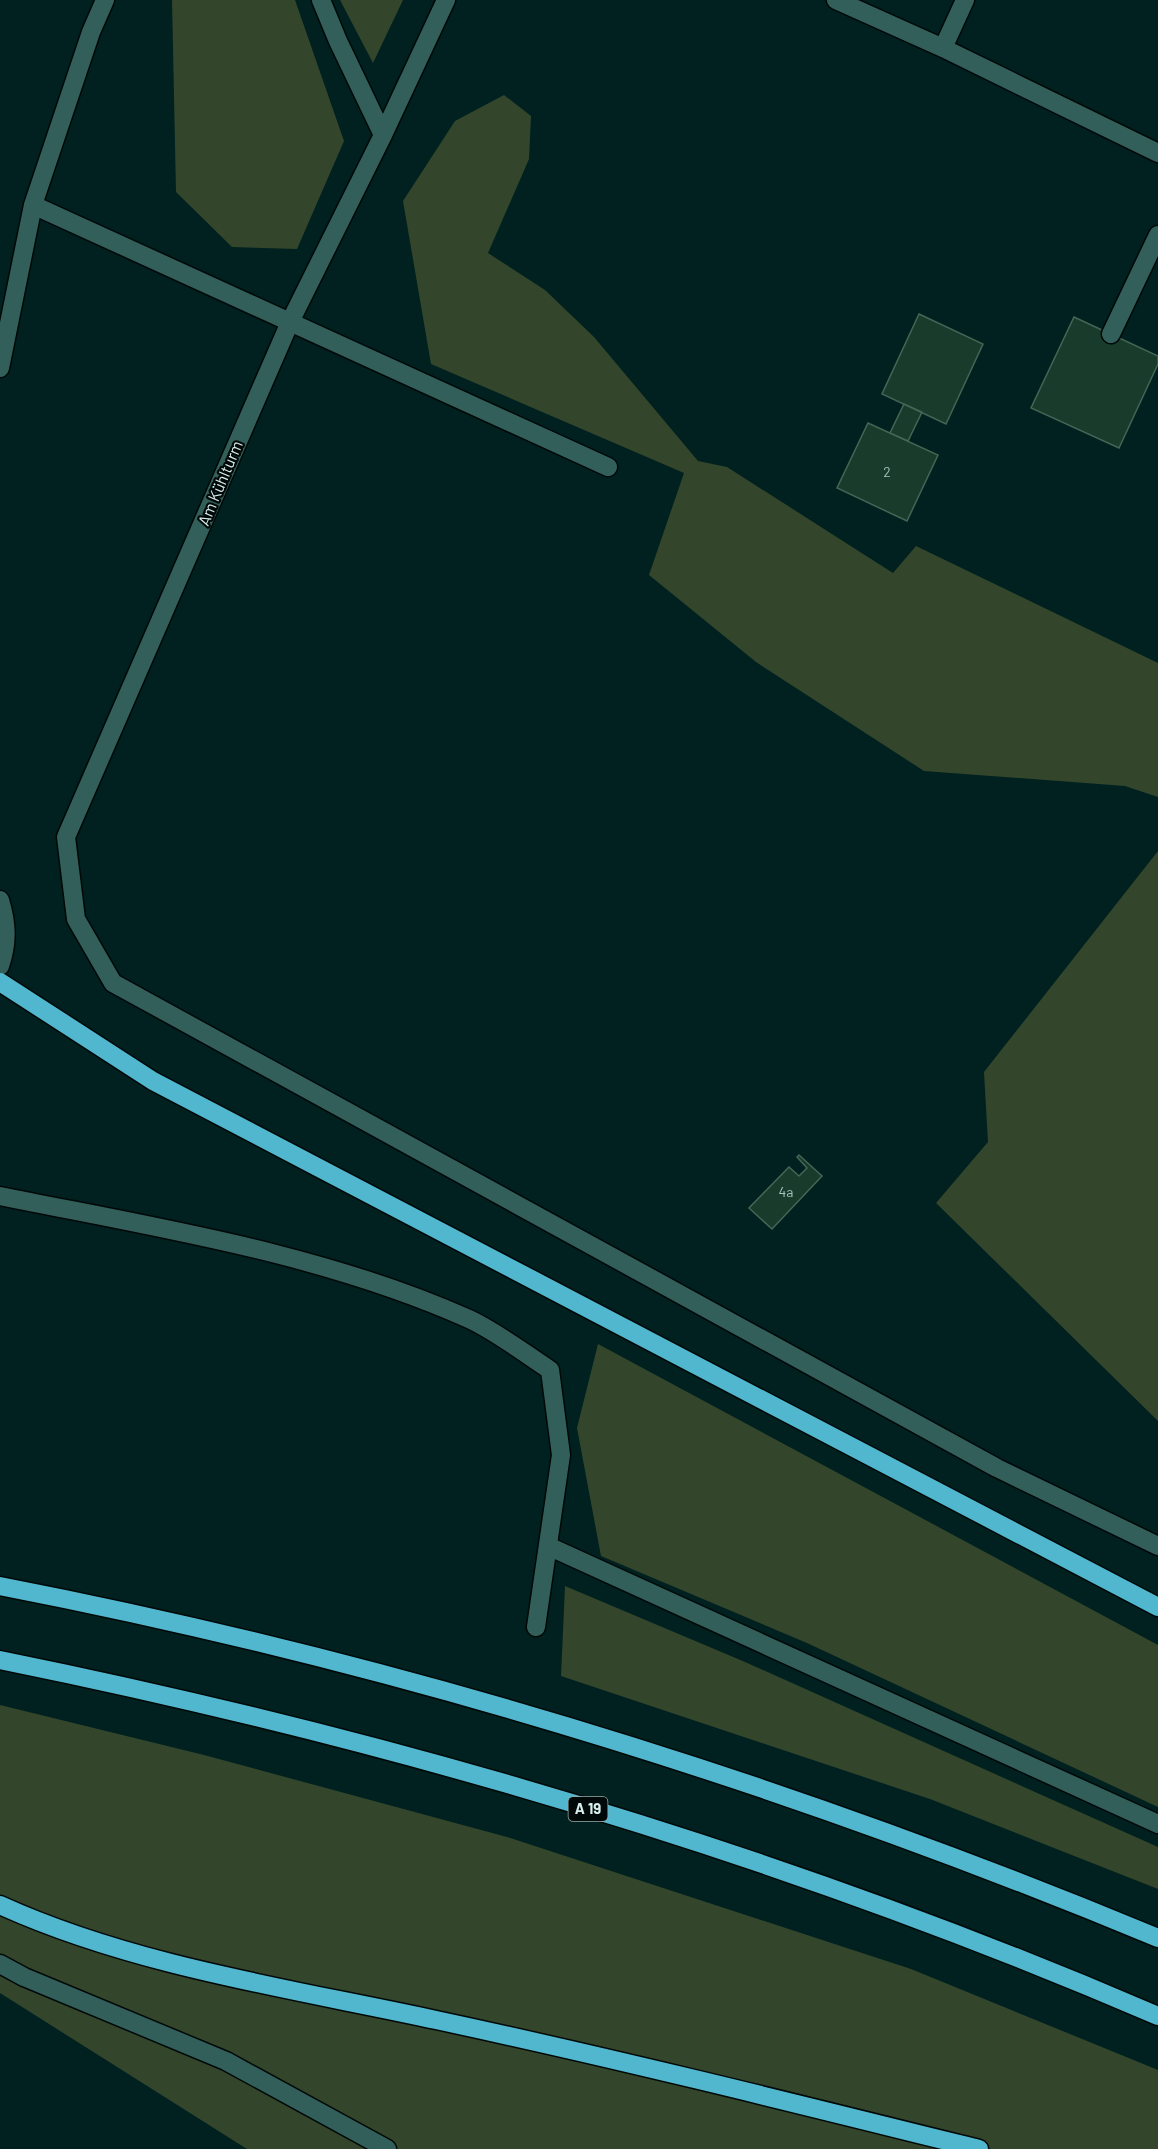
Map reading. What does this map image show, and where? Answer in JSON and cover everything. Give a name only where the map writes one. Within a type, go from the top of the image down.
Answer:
[{"type":"highway","points":[[0,981],[153,1081],[1158,1607]]},
{"type":"highway","points":[[0,1586],[96,1605],[308,1656],[501,1707],[655,1753],[818,1806],[951,1854],[1158,1938]]},
{"type":"highway","name":"A 19","points":[[0,1660],[105,1681],[311,1730],[516,1786],[723,1852],[917,1920],[1158,2016]]},
{"type":"highway","points":[[0,1905],[33,1920],[153,1958],[604,2056],[979,2149]]},
{"type":"street","points":[[0,368],[33,205],[91,32],[105,0]]},
{"type":"street","points":[[321,0],[383,135]]},
{"type":"street","name":"Am Kühlturm","points":[[446,0],[383,135],[290,322],[66,837],[76,919],[113,983],[997,1468],[1158,1546]]},
{"type":"street","points":[[836,0],[943,48],[1158,153]]},
{"type":"street","points":[[943,48],[964,0]]},
{"type":"street","points":[[33,205],[608,467]]},
{"type":"street","points":[[1111,334],[1158,235]]},
{"type":"street","points":[[0,900],[6,921],[6,951],[0,966]]},
{"type":"street","points":[[0,1196],[227,1242],[342,1271],[471,1320],[550,1370],[561,1455],[536,1627]]},
{"type":"street","points":[[548,1546],[1158,1824]]},
{"type":"street","points":[[0,1964],[24,1977],[226,2061],[387,2149]]},
{"type":"green space","points":[[172,0],[295,0],[344,141],[297,249],[232,247],[176,192]]},
{"type":"green space","points":[[340,0],[403,0],[373,63]]},
{"type":"green space","points":[[504,95],[531,116],[529,159],[488,253],[545,290],[594,337],[698,461],[727,467],[893,573],[916,546],[1158,663],[1158,797],[1125,786],[924,771],[756,662],[649,575],[684,473],[431,364],[403,201],[455,121]]},
{"type":"green space","points":[[1158,851],[1158,1421],[936,1203],[988,1142],[984,1072]]},
{"type":"green space","points":[[598,1344],[1158,1645],[1158,1807],[807,1643],[601,1556],[577,1428]]},
{"type":"green space","points":[[565,1586],[745,1662],[1158,1847],[1158,1889],[930,1799],[561,1676]]},
{"type":"green space","points":[[0,1705],[204,1755],[507,1837],[911,1969],[1158,2070],[1158,2149],[247,2149],[0,1993]]},
{"type":"building","points":[[919,314],[983,344],[946,424],[882,394]]},
{"type":"building","points":[[1074,317],[1158,356],[1158,364],[1119,448],[1031,408]]},
{"type":"building","points":[[904,404],[922,412],[908,441],[890,433]]},
{"type":"building","points":[[868,423],[938,455],[907,521],[837,488]]},
{"type":"building","points":[[799,1155],[822,1176],[772,1229],[749,1208],[789,1167],[799,1176],[807,1168],[797,1157]]}]
